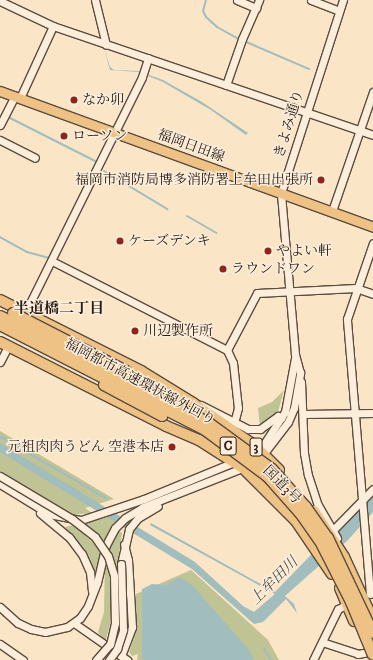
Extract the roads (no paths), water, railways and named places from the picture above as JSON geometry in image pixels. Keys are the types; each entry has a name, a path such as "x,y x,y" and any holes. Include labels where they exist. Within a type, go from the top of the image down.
{"highway":[{"name":"国道3号","path":"0,300 141,371 159,384 193,403 261,452 284,476 332,532 369,595 373,620"},
{"path":"0,308 126,371 148,381 159,384"},
{"name":"C","path":"0,316 132,387"},
{"name":"福岡都市高速環状線外回り","path":"0,325 132,387 177,410 242,456 271,480 300,512 329,557 370,656"},
{"path":"0,333 194,433 199,440"},
{"name":"国道3号","path":"4,344 166,426 199,440 244,468 287,509 316,548 325,563 370,656"},
{"name":"C","path":"177,410 246,448 272,469 294,492 336,551 373,634"}],"main road":[{"name":"福岡日田線","path":"0,91 114,134 332,211 373,227"}],"street":[{"path":"95,0 106,45"},
{"path":"237,0 256,8"},
{"path":"226,85 242,39 259,0"},
{"path":"311,0 339,11"},
{"name":"きよみ通り","path":"261,452 288,422 294,408 300,373 295,354 281,194 306,111 343,0"},
{"path":"0,2 12,3 53,26 106,45 306,111 373,135"},
{"path":"0,125 18,97 53,26"},
{"path":"25,313 142,77 148,58"},
{"path":"332,211 373,92"},
{"path":"0,140 35,158"},
{"path":"369,595 370,538 364,502 347,319 356,288 373,243"},
{"path":"52,261 227,350 233,364 238,408 234,423"},
{"path":"227,350 257,294 356,288 373,294"},
{"path":"0,362 4,344"},
{"name":"きよみ通り","path":"261,452 282,418 291,385 295,354"},
{"path":"300,373 304,453 308,475 318,505 332,532 364,502 373,489"},
{"path":"193,403 207,407 234,423 248,429 260,429 278,416 282,418"},
{"path":"303,414 373,413"},
{"path":"28,503 49,514 66,519 91,518 261,452"},
{"path":"0,607 18,623 38,631 53,631 74,623 84,613 91,600 106,545 115,528 130,515 244,468 261,452"},
{"path":"0,476 72,519 95,537 108,556 114,576 115,623 110,644 96,660"},
{"path":"0,484 28,503 59,528 82,554 92,581 91,600"},
{"path":"109,660 117,649 123,630 121,564 124,544 129,529 138,518 163,502"},
{"path":"74,623 124,658 132,627 128,560 124,544"},
{"path":"313,660 338,608 346,605"},
{"path":"322,642 358,654 370,656"},
{"path":"0,644 23,660"}],"water":[{"path":"104,48 110,67 114,70 138,71 163,80 202,102 248,133 246,135 211,110 163,82 138,72 110,70"},
{"path":"0,435 108,498 107,500 0,438"},
{"path":"0,443 195,562 243,606 254,612 275,594 150,525 151,523 275,592 373,491 373,512 348,540 285,596 294,604 297,613 286,599 263,622 254,624 192,569 0,452"},
{"path":"180,577 192,585 249,650 254,660 145,660 142,658 142,589 152,584 165,585"}],"waterway":[{"path":"206,0 203,11 206,17 217,27 239,39"},
{"path":"244,41 309,69"},
{"path":"10,118 97,162"},
{"path":"104,171 167,209"},
{"path":"187,216 217,233"},
{"path":"0,237 27,252 49,258"},
{"path":"264,649 271,660"}],"place":[{"name":"なか卯","path":"74,100"},
{"name":"ローソン","path":"64,136"},
{"name":"福岡市消防局博多消防署上牟田出張所","path":"321,180"},
{"name":"ケーズデンキ","path":"120,241"},
{"name":"やよい軒","path":"268,251"},
{"name":"ラウンドワン","path":"223,269"},
{"name":"川辺製作所","path":"135,331"},
{"name":"元祖肉肉うどん 空港本店","path":"172,447"}],"district":[{"name":"半道橋二丁目","path":"59,309"}],"water label":[{"name":"上牟田川","path":"274,581"}]}
